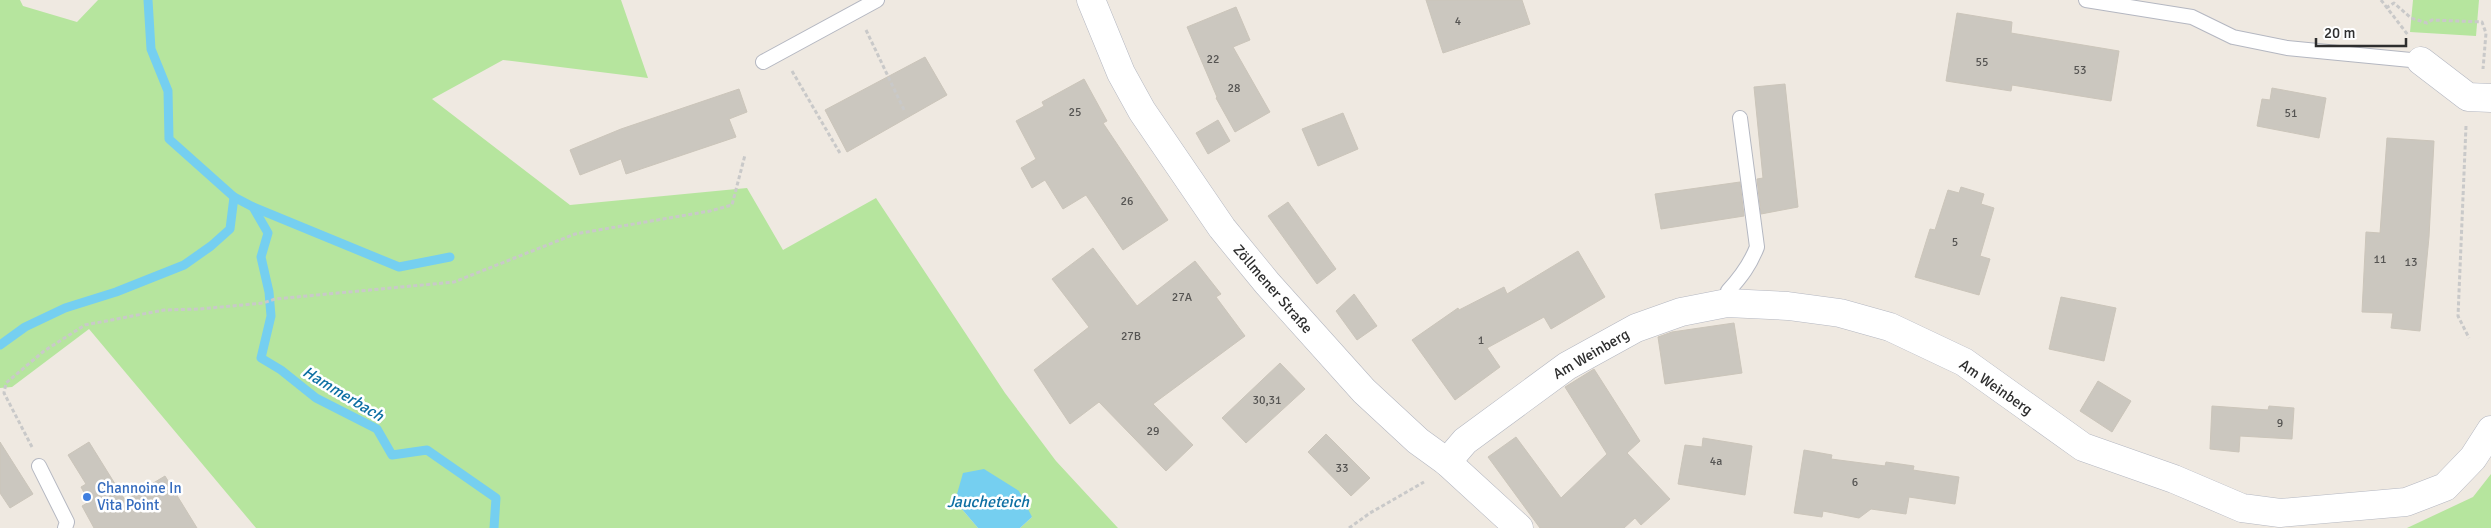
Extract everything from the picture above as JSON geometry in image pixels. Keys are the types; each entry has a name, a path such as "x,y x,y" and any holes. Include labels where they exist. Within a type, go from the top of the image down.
{"street":[{"name":"Zöllmener Straße","path":"1091,0 1121,73 1138,104 1222,228 1267,283 1364,390 1418,441 1439,470 1519,528"},
{"path":"2421,61 2468,98 2480,104"},
{"name":"Am Weinberg","path":"1439,470 1464,441 1567,366 1636,328 1680,312 1727,304 1788,306 1840,313 1890,327 1964,362 2028,410 2083,447 2174,479 2242,508 2280,520 2406,502 2445,487 2473,458 2491,430"}],"lane":[{"path":"762,62 877,0"},
{"path":"2086,0 2192,17 2234,37 2287,48 2421,61"},
{"path":"1727,304 1728,291 1743,275 1757,247 1740,118"},
{"path":"39,466 67,522 65,528"}],"path":[{"path":"2381,0 2406,33"},
{"path":"2386,8 2394,3 2411,18 2427,23 2432,20 2482,22 2486,33 2458,316 2470,338"},
{"path":"863,24 905,112"},
{"path":"788,64 841,155"},
{"path":"39,466 36,454 4,393 6,383 44,351 85,325 164,310 263,303 276,299 454,282 575,234 710,211 732,204 745,155"},
{"path":"1349,528 1439,470"}],"green space":[{"path":"0,0 20,0 23,6 77,22 98,0 621,0 648,78 503,60 432,99 570,205 747,188 783,250 876,198 1005,393 1056,461 1118,528 1020,528 1032,517 955,501 978,528 256,528 89,329 12,387 0,388"},
{"path":"2413,0 2479,0 2476,36 2410,32"},
{"path":"2491,474 2491,528 2407,528 2473,497"}],"water":[{"name":"Jaucheteich","path":"984,469 1019,491 1032,517 1020,528 978,528 955,501 963,473"}],"building":[{"path":"1426,0 1522,0 1530,24 1443,53"},
{"path":"1236,7 1250,40 1233,47 1270,112 1235,132 1216,98 1187,27"},
{"path":"1957,13 2012,22 2011,33 2119,51 2111,101 2012,85 2011,91 1946,81"},
{"path":"925,57 947,95 847,152 825,110"},
{"path":"1084,79 1107,121 1103,123 1168,220 1123,250 1086,195 1063,209 1045,180 1032,188 1021,168 1036,159 1016,121 1044,106 1042,102"},
{"path":"1785,84 1798,207 1761,214 1757,179 1763,178 1754,87"},
{"path":"2272,88 2326,98 2319,138 2257,126 2262,99 2270,100"},
{"path":"739,89 747,112 729,119 736,137 626,174 621,159 580,175 570,150 621,129"},
{"path":"1343,113 1358,149 1318,166 1302,129"},
{"path":"1218,120 1230,141 1208,154 1196,133"},
{"path":"2387,138 2434,141 2429,237 2420,331 2391,328 2393,313 2362,312 2366,232 2380,233"},
{"path":"1740,182 1744,216 1661,229 1655,194"},
{"path":"1961,187 1984,194 1981,204 1994,208 1980,256 1990,259 1979,295 1915,277 1930,229 1935,230 1948,190 1959,193"},
{"path":"1288,202 1336,269 1317,284 1268,216"},
{"path":"1093,248 1137,306 1195,261 1221,294 1216,297 1245,336 1153,404 1193,445 1166,471 1099,402 1070,424 1034,370 1089,327 1052,279"},
{"path":"1578,251 1605,297 1551,329 1544,317 1487,348 1500,367 1455,400 1412,340 1458,308 1459,310 1504,287 1507,294"},
{"path":"1354,294 1377,326 1357,340 1336,311"},
{"path":"2061,297 2116,308 2104,361 2049,349"},
{"path":"1734,323 1742,373 1665,384 1658,337 1672,332"},
{"path":"1280,363 1305,389 1246,443 1222,418"},
{"path":"1594,369 1640,441 1627,453 1670,499 1641,525 1635,518 1624,528 1540,528 1488,457 1516,437 1561,498 1607,454 1565,387"},
{"path":"2098,381 2131,401 2112,432 2080,411"},
{"path":"2212,406 2268,410 2269,406 2294,408 2292,439 2240,436 2239,452 2210,449"},
{"path":"1326,434 1370,478 1351,496 1308,452"},
{"path":"1703,438 1752,446 1745,495 1678,484 1685,445 1702,447"},
{"path":"0,442 33,494 10,508 0,493"},
{"path":"89,442 125,500 165,476 197,528 94,528 82,506 89,502 81,487 86,484 68,455"},
{"path":"1804,450 1832,455 1831,459 1885,466 1886,462 1914,466 1913,470 1959,477 1955,504 1909,497 1906,514 1871,509 1859,518 1823,511 1822,517 1794,513"}],"waterway":[{"name":"Hammerbach","path":"148,0 151,49 168,91 169,139 234,197 253,207 268,233 261,257 269,292 271,316 261,358 281,370 316,398 377,429 392,455 427,450 496,498 494,528"},
{"path":"0,345 25,327 65,308 116,292 184,265 211,246 230,229 234,197"},
{"path":"253,207 399,267 450,257"}],"place":[{"name":"Channoine In Vita Point","path":"87,497"}]}
